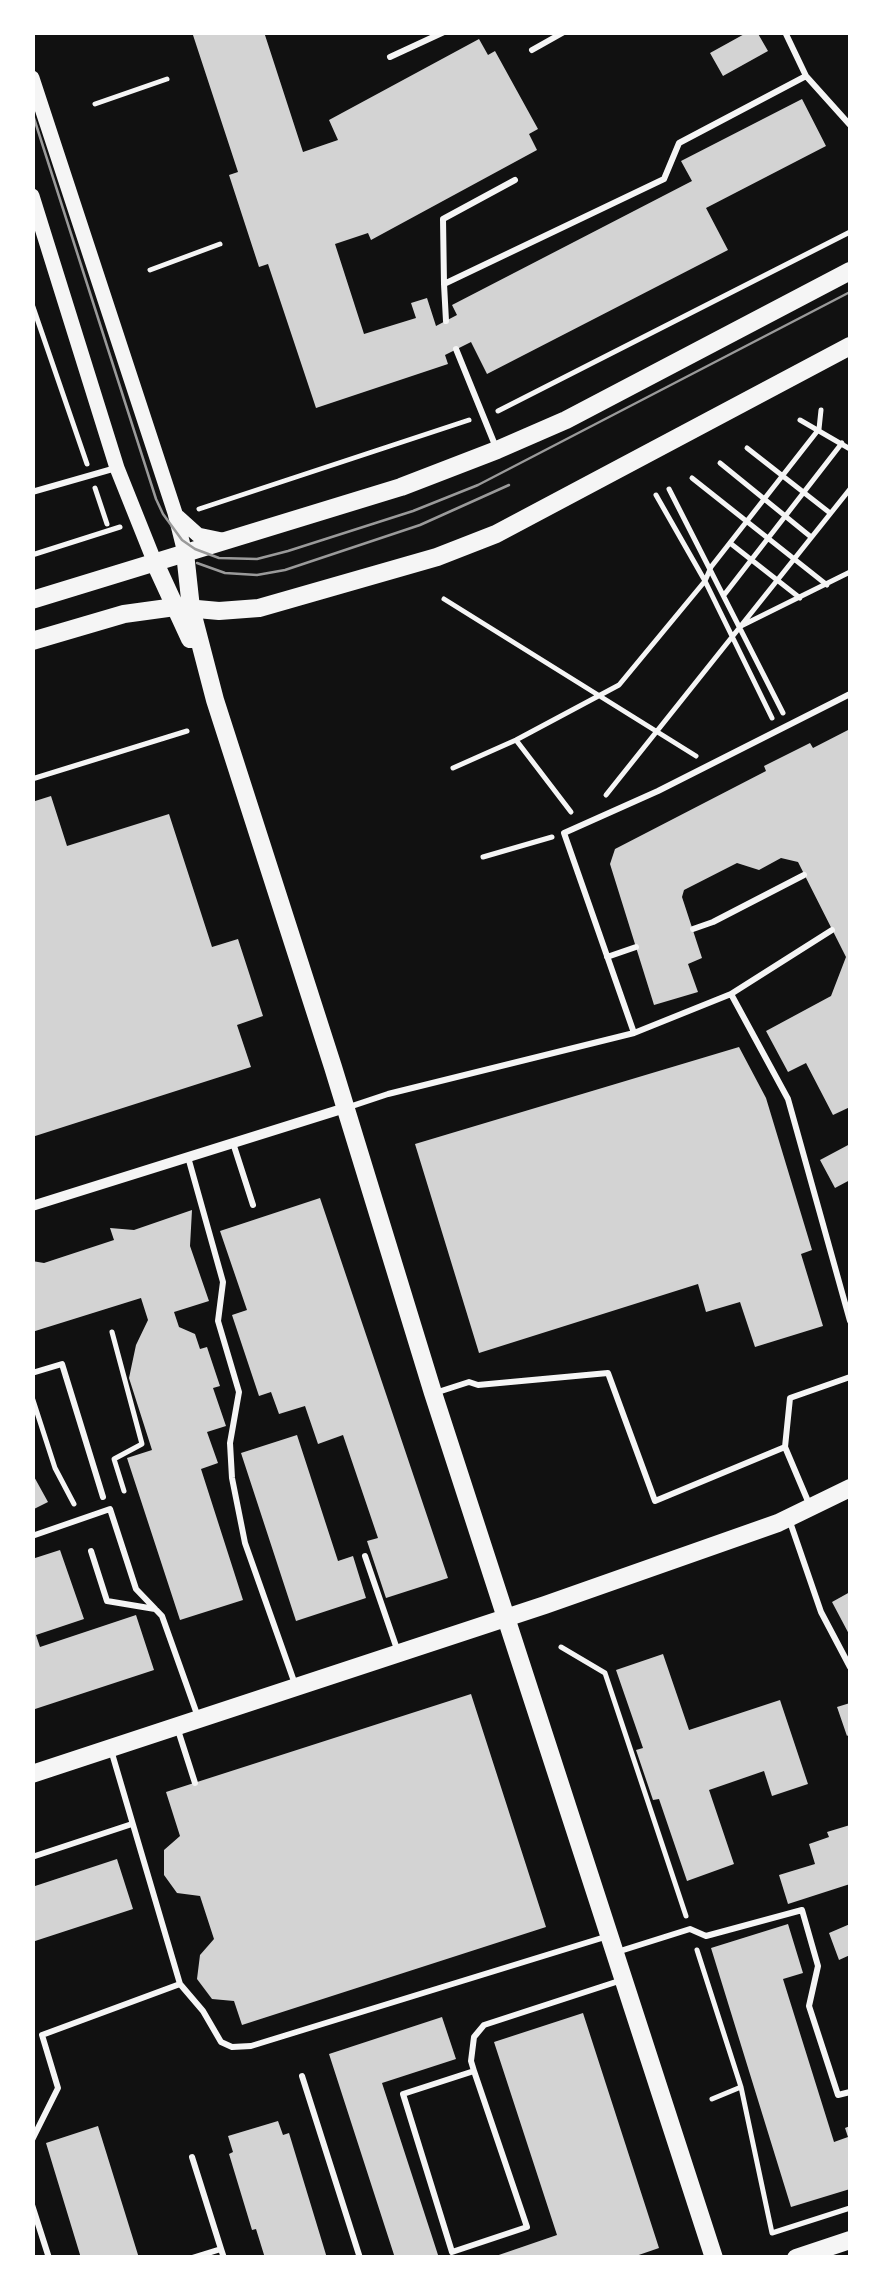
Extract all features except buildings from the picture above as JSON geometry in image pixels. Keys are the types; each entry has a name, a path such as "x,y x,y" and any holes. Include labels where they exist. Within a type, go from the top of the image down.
{"main road":[{"path":"32,600 400,486 498,450 566,420 850,271"},
{"path":"32,641 124,614 273,605 436,557 496,534 850,346"},
{"path":"183,608 185,553"},
{"path":"155,563 183,608 207,675 433,1393 714,2258"},
{"path":"32,1774 506,1618 789,1518 850,1488"},
{"path":"796,2258 850,2240"}],"street":[{"path":"32,78 185,553"},
{"path":"32,196 117,468 155,563"},
{"path":"175,513 198,535 230,539"},
{"path":"32,1206 345,1108"}],"lane":[{"path":"390,57 444,32"},
{"path":"532,50 564,32"},
{"path":"785,32 806,76 850,125"},
{"path":"444,284 664,179 679,144 806,76"},
{"path":"446,321 443,219 515,180"},
{"path":"456,349 498,450"},
{"path":"32,492 117,468"},
{"path":"634,1034 564,833 850,694"},
{"path":"693,929 804,875"},
{"path":"345,1108 634,1034 731,994 832,930"},
{"path":"608,957 636,948"},
{"path":"731,994 788,1099 850,1321"},
{"path":"233,1143 253,1206"},
{"path":"188,1158 223,1282 218,1320 240,1392 230,1443 232,1478 245,1543 296,1687"},
{"path":"32,1373 62,1364 103,1497"},
{"path":"433,1393 469,1382 608,1372 656,1501 785,1447"},
{"path":"811,1508 785,1447 790,1398 850,1377"},
{"path":"32,1536 110,1509 136,1589 162,1616 199,1718"},
{"path":"789,1518 821,1612 850,1667"},
{"path":"91,1551 107,1602 156,1610"},
{"path":"366,1556 398,1654"},
{"path":"176,1726 195,1783"},
{"path":"111,1748 180,1984 203,2011 221,2042 232,2047 251,2046 614,1944 690,1929 706,1936 802,1910 818,1966 809,2006 838,2096 850,2092"},
{"path":"32,1857 132,1824"},
{"path":"474,2071 403,2094 452,2252 527,2227 471,2062 474,2037 484,2025 625,1980"},
{"path":"32,2140 58,2088 42,2036 180,1984"},
{"path":"302,2076 360,2258"},
{"path":"192,2157 223,2253 192,2258"},
{"path":"32,2205 48,2258"}],"path":[{"path":"95,104 167,79"},
{"path":"495,413 850,232"},
{"path":"150,270 220,244"},
{"path":"32,304 106,528 32,555"},
{"path":"453,768 516,740 619,684 819,429 821,410"},
{"path":"194,510 472,419"},
{"path":"800,420 850,449"},
{"path":"724,596 842,444"},
{"path":"747,448 830,512"},
{"path":"720,463 811,537"},
{"path":"692,478 826,586"},
{"path":"668,489 789,724"},
{"path":"516,740 582,825 850,489"},
{"path":"656,495 704,580 778,730"},
{"path":"730,544 800,598"},
{"path":"739,627 850,572"},
{"path":"444,600 710,765"},
{"path":"32,779 187,731"},
{"path":"483,857 564,833"},
{"path":"112,1332 142,1444 114,1459 124,1491"},
{"path":"561,1647 605,1673 690,1929"},
{"path":"701,1964 741,2088 772,2234 850,2208"},
{"path":"712,2098 741,2088"}],"tram line":[{"path":"32,112 156,499 182,540 219,558 257,559 288,551 413,511 478,485 850,292"},
{"path":"197,563 225,573 257,575 285,570 420,525 509,485"}]}
